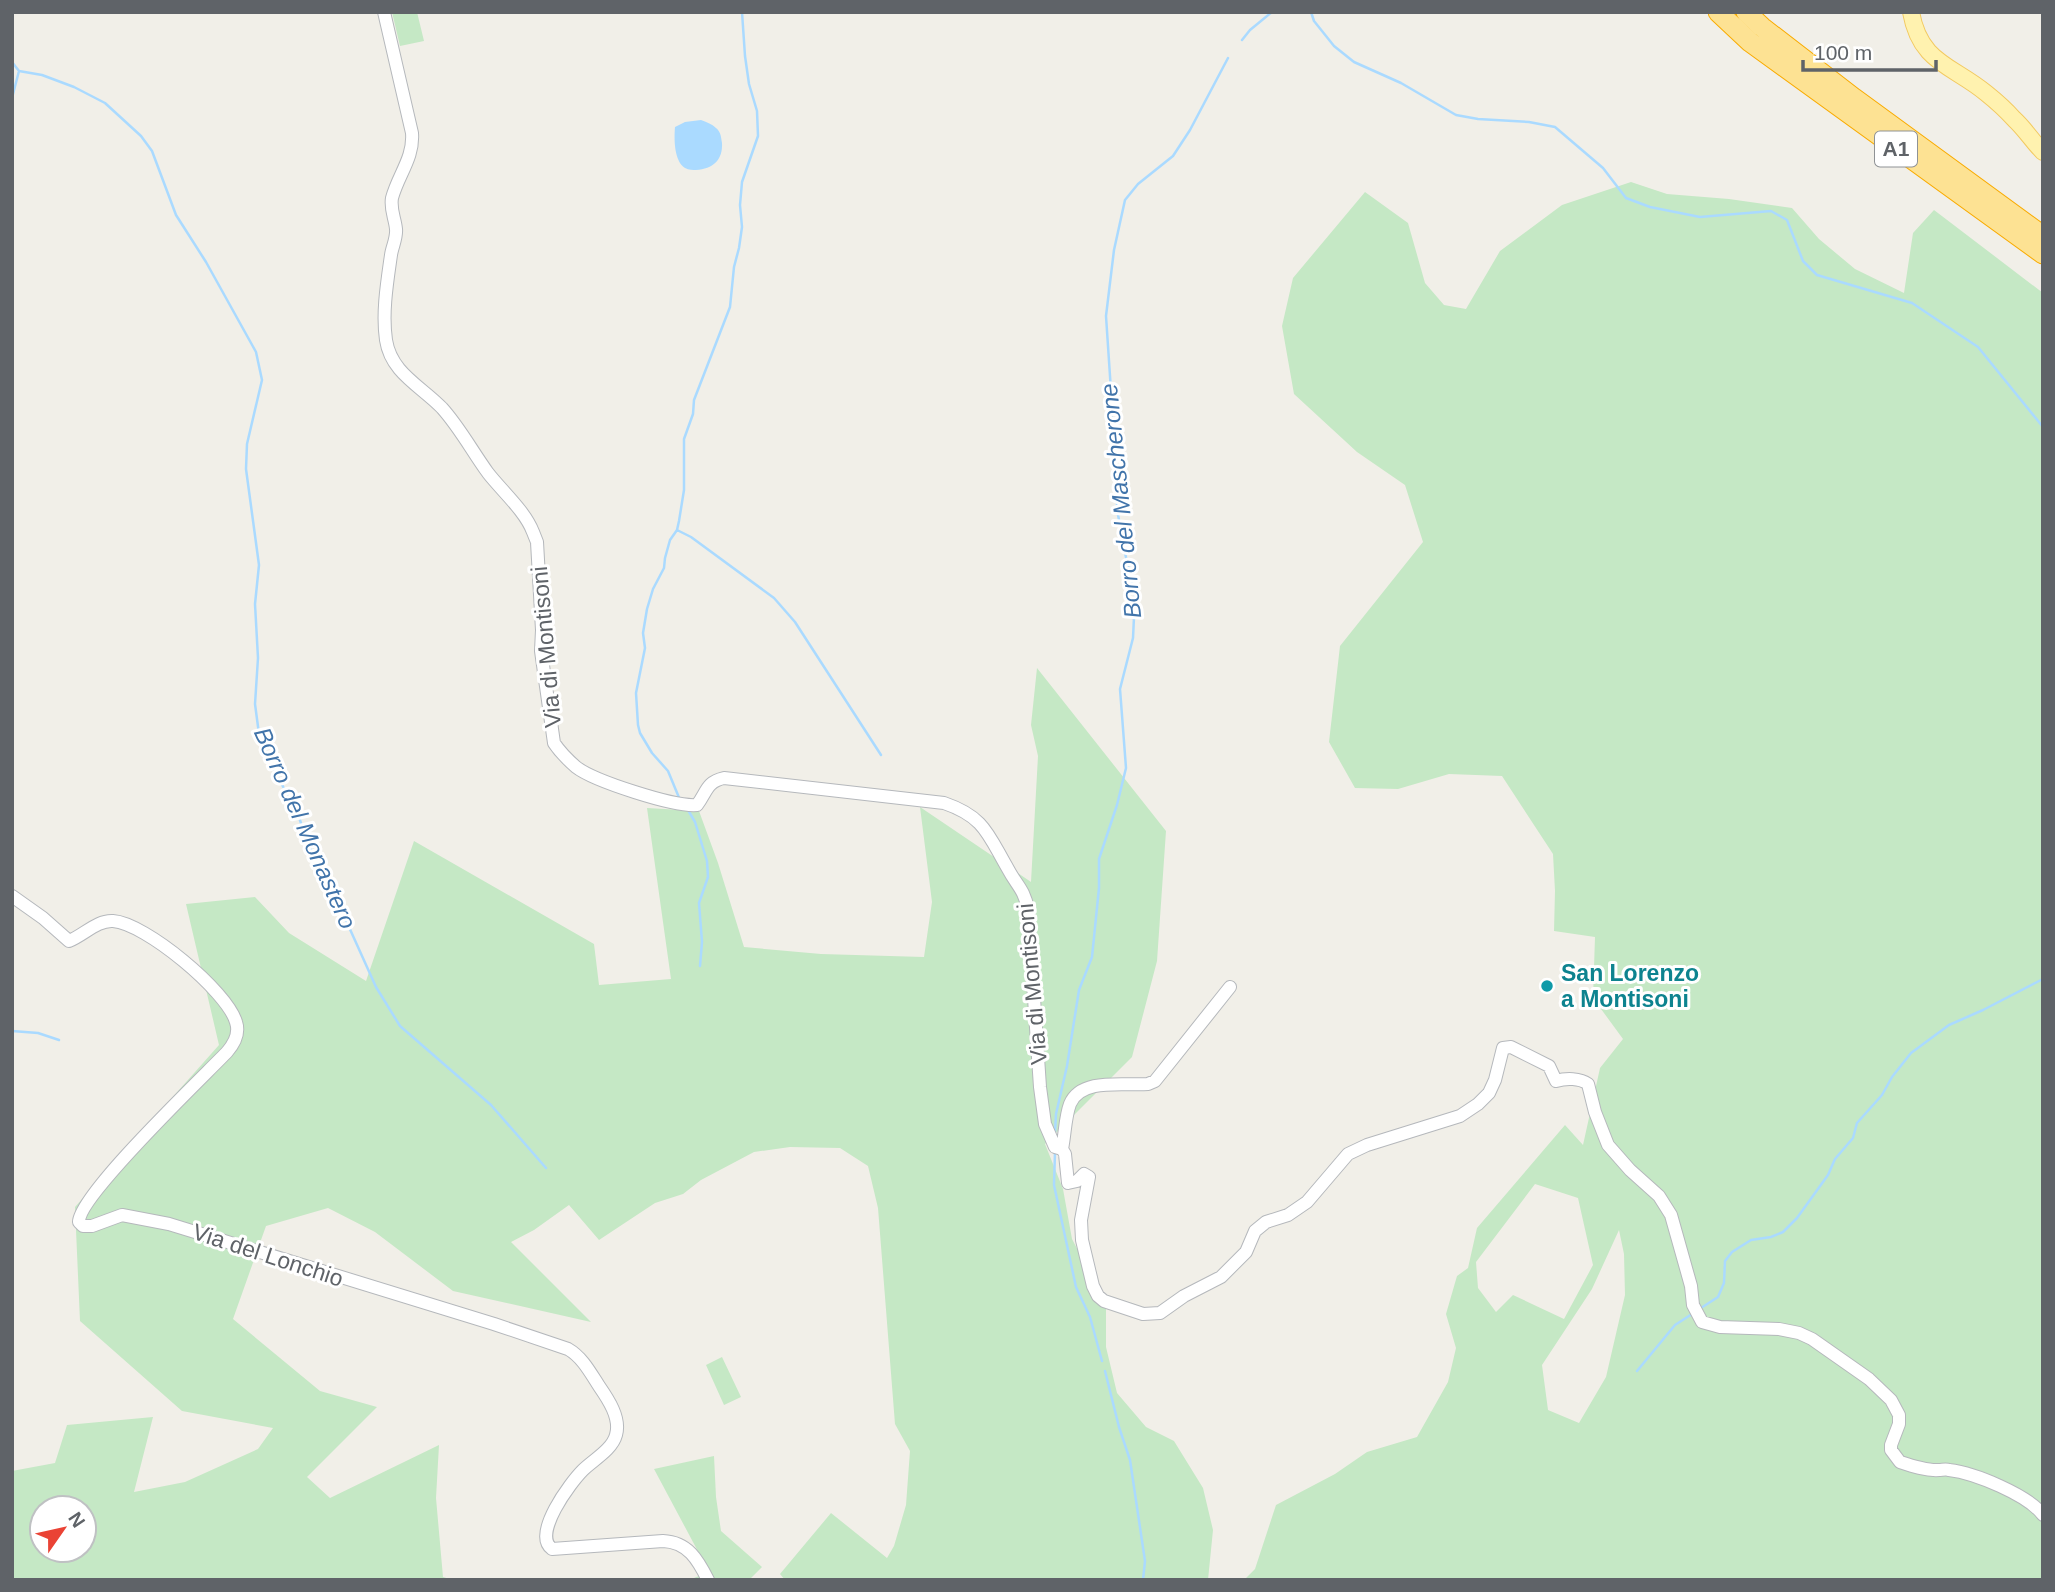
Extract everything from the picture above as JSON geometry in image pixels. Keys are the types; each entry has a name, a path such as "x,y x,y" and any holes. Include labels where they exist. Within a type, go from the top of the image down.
{"highway":[{"name":"A1","path":"1717,12 1750,42 2043,254"},
{"name":"A1","path":"1746,12 1854,98 2043,236"}],"main road":[{"path":"1911,12 1920,39 1935,59 1984,91 2015,119 2043,152"}],"street":[{"name":"Via di Montisoni","path":"384,12 413,143 391,203 396,229 387,283 386,341 391,360 396,367 430,396 460,429 487,471 531,527 537,542 541,652 554,743 577,768 587,774 676,803 696,805 709,784 724,778 944,803 971,815 988,832 1008,870 1025,894 1045,1124 1055,1147 1062,1149"},
{"name":"Via del Lonchio","path":"17,900 69,941 104,922 115,921 131,926 197,971 236,1022 237,1034 227,1052 132,1147 79,1216 79,1222 83,1226 92,1226 122,1215 169,1224 494,1324 573,1352 611,1405 617,1431 610,1446 580,1472 557,1506 547,1524 548,1546 552,1549 674,1542 693,1554 708,1580"},
{"name":"Via di Montisoni","path":"1230,987 1155,1081 1148,1084 1094,1087 1079,1092 1070,1105 1062,1149 1069,1183 1077,1181 1084,1174 1089,1177 1081,1220 1082,1240 1093,1286 1104,1301 1137,1312 1160,1313 1184,1296 1222,1277 1246,1252 1255,1231 1307,1202 1348,1154 1367,1145 1460,1116 1478,1104 1489,1093 1495,1080 1503,1048 1511,1047 1549,1066 1556,1081 1569,1080 1588,1084 1608,1145 1658,1196 1671,1215 1691,1286 1693,1305 1702,1322 1720,1327 1779,1329 1812,1339 1869,1379 1891,1399 1899,1415 1891,1450 1900,1462 1939,1470 1954,1470 1987,1482 2030,1502 2043,1516"}],"green space":[{"path":"392,12 417,12 424,41 400,46"},
{"path":"1631,182 1667,194 1792,208 1819,239 1855,269 1904,293 1913,233 1934,210 2043,293 2043,1580 1244,1580 1255,1569 1276,1505 1335,1474 1367,1452 1417,1437 1448,1382 1456,1348 1446,1314 1457,1276 1468,1268 1477,1228 1565,1125 1583,1145 1600,1068 1623,1039 1593,998 1595,937 1554,931 1553,854 1502,776 1449,774 1398,789 1355,788 1329,742 1340,646 1423,542 1405,485 1357,452 1294,394 1282,326 1293,278 1365,192 1408,223 1425,283 1444,305 1466,309 1500,251 1562,205","holes":["1535,1184 1578,1198 1593,1265 1564,1319 1513,1295 1496,1312 1478,1288 1476,1262","1619,1230 1624,1254 1625,1295 1606,1377 1579,1423 1548,1410 1542,1365 1592,1289"]},
{"path":"1037,668 1166,831 1157,961 1132,1057 1045,1144 1063,1189 1072,1239 1106,1304 1106,1347 1117,1393 1146,1427 1174,1441 1203,1488 1213,1530 1208,1580 785,1580 780,1574 831,1513 887,1558 894,1546 906,1505 910,1451 895,1424 878,1208 868,1166 840,1148 790,1147 754,1152 701,1180 683,1194 655,1203 599,1240 569,1205 534,1230 511,1242 591,1322 453,1291 375,1232 328,1208 266,1226 233,1319 320,1391 377,1407 307,1477 330,1498 439,1445 436,1498 443,1577 453,1580 12,1580 12,1471 55,1463 67,1425 153,1417 134,1492 185,1482 258,1449 273,1428 182,1411 80,1321 75,1207 219,1045 186,904 255,897 289,933 366,981 414,841 594,944 599,985 671,979 647,808 699,811 744,947 821,954 924,957 932,902 920,807 1031,882 1038,756 1031,725"},
{"path":"722,1357 741,1397 724,1405 706,1365"},
{"path":"714,1456 721,1531 762,1567 749,1580 689,1580 709,1572 654,1469"}],"water":[{"path":"701,120 719,131 721,154 712,166 688,169 681,165 677,155 675,127 685,122"}],"waterway":[{"path":"680,800 668,771 652,753 640,733 636,693 645,648 643,633 647,609 679,521 684,490 684,439 693,414 694,400 730,307 742,227 742,182 758,136 757,111 745,56 742,12"},
{"name":"Borro del Mascherone","path":"1242,40 1272,12"},
{"path":"1311,12 1314,21 1334,46 1354,62 1401,83 1456,115 1555,127 1603,168 1626,198 1650,207 1700,217 1771,211 1787,220 1803,261 1817,275 1912,303 1978,347 2043,427"},
{"name":"Borro del Mascherone","path":"1055,1132 1079,990 1092,957 1099,859 1126,768 1120,689 1133,638 1135,596 1117,509 1117,474 1112,446 1106,316 1114,250 1125,200 1138,184 1173,156 1190,130 1228,58"},
{"name":"Borro del Monastero","path":"12,62 19,71 42,75 105,103 141,136 152,151 176,215 206,262 256,352 262,380 247,444 246,469 259,565 255,604 258,658 255,704 259,734 376,987 400,1026 491,1105 546,1168"},
{"path":"12,98 19,71"},
{"path":"677,530 691,537 774,598 795,622 881,755"},
{"path":"688,810 695,822 707,861 708,877 699,903 702,942 700,966"},
{"path":"1701,1308 1718,1297 1724,1283 1725,1261 1732,1252 1751,1240 1783,1232 1797,1218 1828,1175 1835,1159 1853,1138 1857,1123 1882,1095 1911,1053 1949,1025 2043,979"},
{"path":"12,1031 38,1033 59,1040"},
{"name":"Borro del Mascherone","path":"1055,1152 1054,1185 1076,1287 1090,1317 1102,1361"},
{"path":"1637,1371 1675,1325 1692,1314"},
{"name":"Borro del Mascherone","path":"1105,1371 1130,1460 1145,1561 1143,1580"}],"place":[{"name":"San Lorenzo a Montisoni","path":"1547,986"}]}
